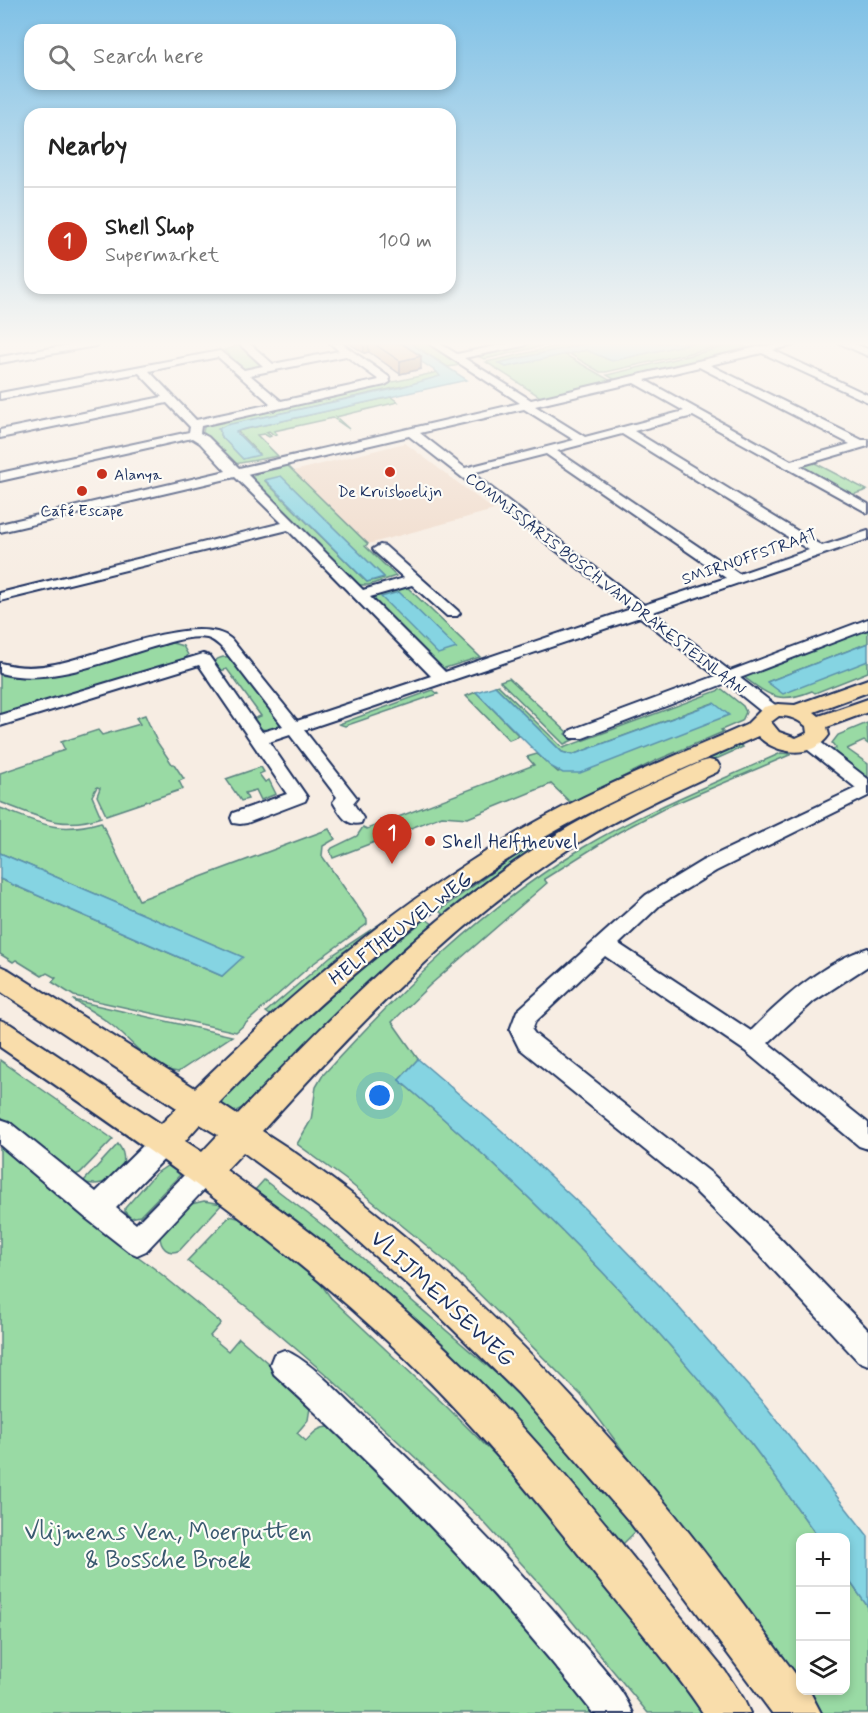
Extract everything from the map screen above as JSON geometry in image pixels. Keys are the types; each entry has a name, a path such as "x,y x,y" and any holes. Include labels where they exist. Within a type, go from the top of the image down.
{"main road":[{"path":"868,685 796,712 769,725 791,744 868,705"},
{"path":"796,712 808,717 812,733"},
{"name":"HELFTHEUVELWEG","path":"164,1142 197,1105 265,1037 388,932 441,894 536,832 618,789 769,725"},
{"name":"HELFTHEUVELWEG","path":"205,1171 385,983 450,925 505,881 558,844 769,725"},
{"name":"VLIJMENSEWEG","path":"0,977 240,1133 336,1202 387,1244 480,1329 531,1380 643,1507 799,1713"},
{"path":"0,1032 164,1142 308,1248 422,1351 530,1463 710,1686 728,1713"}],"street":[{"path":"0,434 54,423"},
{"path":"189,423 228,467 291,525 442,678"},
{"path":"0,477 217,423"},
{"path":"0,528 449,423"},
{"path":"557,423 584,441"},
{"path":"462,472 651,423"},
{"path":"714,423 865,505"},
{"path":"822,423 864,443"},
{"path":"624,430 820,551"},
{"name":"COMMISSARIS BOSCH VAN DRAKESTEINLAAN","path":"411,432 728,677 769,725"},
{"path":"790,465 864,443"},
{"path":"548,450 736,578"},
{"path":"0,597 291,525"},
{"name":"SMIRNOFFSTRAAT","path":"260,739 868,535"},
{"path":"380,549 452,614"},
{"path":"361,595 414,580"},
{"path":"577,734 868,624"},
{"path":"203,634 203,659 298,797 240,818"},
{"path":"0,668 17,673 42,672 175,637 203,634 221,638 348,798 342,802 354,818"},
{"path":"0,721 203,659 231,648"},
{"path":"812,733 868,788 709,866 653,900 525,1017 522,1030 527,1041 609,1104 702,1181 798,1275 868,1351"},
{"path":"603,944 753,1044 868,1138"},
{"path":"753,1044 783,1012 833,974 868,956"},
{"path":"0,1130 96,1210"},
{"name":"HELFTHEUVELWEG","path":"164,1142 96,1210 137,1242 205,1171"},
{"path":"284,1364 406,1475 515,1591 615,1713"}],"shaded area":[{"path":"405,443 494,510 368,544 290,472"}],"green space":[{"path":"210,423 237,423 220,430 220,435 243,459 259,454 237,431 274,423 311,423 274,431 277,434 274,435 269,431 266,432 271,436 269,437 264,434 257,435 278,456 235,464 203,432 204,427"},
{"path":"813,462 867,490 852,495 798,467"},
{"path":"288,466 368,544 365,546 396,576 369,585 357,585 251,477 258,473","holes":["281,477 384,577 367,582 265,481"]},
{"path":"406,586 480,657 442,669 372,601 375,595"},
{"path":"868,629 868,643 767,682 868,661 868,672 815,693 812,691 784,698 769,694 745,678 748,674"},
{"path":"172,643 183,646 188,655 184,660 0,716 0,675 20,677 63,673"},
{"path":"231,657 281,722 277,727 268,730 258,728 250,720 261,716 227,669 216,672 212,664 216,660"},
{"path":"509,678 573,740 564,744 500,681"},
{"path":"498,685 563,748 722,689 743,706 746,712 742,721 721,730 723,732 655,761 571,803 551,784 468,818 442,816 333,858 330,851 332,848 357,836 363,827 367,829 534,765 527,757 537,754 558,772 713,703 572,755 562,752 495,686"},
{"path":"433,690 438,694 345,726 339,724"},
{"path":"476,692 519,736 509,740 466,696"},
{"path":"145,715 157,742 184,779 179,781 183,789 106,815 97,796 100,788 97,787 92,796 101,817 74,823 38,817 0,802 0,773 65,750 61,742 98,730 102,735 140,724 136,718"},
{"path":"867,723 868,744 864,741 847,749 868,764 868,781 835,756 833,750 836,748 832,743 838,735"},
{"path":"737,742 743,747 696,768 448,915 439,911 558,824"},
{"path":"781,753 792,754 667,807 619,832 544,879 547,883 430,985 392,1022 418,1059 399,1080 540,1208 629,1300 712,1395 752,1445 815,1533 796,1533 796,1681 581,1395 448,1263 345,1179 297,1144 311,1120 316,1087 323,1075 382,1012 446,951 513,895 548,870 584,847 681,797"},
{"path":"261,767 264,772 259,774 265,782 269,780 276,794 261,800 256,790 245,793 248,799 241,801 226,779"},
{"path":"0,808 38,822 61,827 86,826 101,822 139,900 329,829 335,839 323,846 322,856 367,920 367,924 310,966 236,1032 74,996 52,982 56,978 47,973 42,976 16,960 13,962 0,954 0,879 222,976 242,957 0,853"},
{"path":"401,910 402,913 343,952 270,1015 266,1012 331,956"},
{"path":"426,919 434,925 365,984 242,1108 234,1112 221,1104 235,1085 316,1009"},
{"path":"73,1000 232,1036 178,1072 168,1070 150,1060 109,1023"},
{"path":"0,1060 113,1139 80,1173 75,1175 68,1171 0,1116"},
{"path":"118,1144 124,1161 117,1175 102,1183 83,1182"},
{"name":"Vlijmens Ven, Moerputten & Bossche Broek","path":"0,1146 77,1212 155,1269 221,1323 210,1336 228,1351 239,1338 314,1403 310,1408 308,1420 297,1433 306,1441 317,1430 332,1427 422,1509 600,1713 0,1713"},
{"path":"170,1164 181,1173 179,1176 140,1216 131,1218 125,1212 125,1208 155,1174"},
{"path":"264,1180 338,1237 520,1394 637,1530 621,1546 402,1311 331,1248 255,1190"},
{"path":"204,1201 222,1204 180,1250 168,1251 161,1244 160,1236 187,1205"},
{"path":"230,1216 253,1222 318,1280 331,1298 448,1408 545,1505 709,1713 648,1713 551,1596 480,1518 329,1377 247,1307 187,1261"},
{"path":"850,1582 868,1607 868,1713 820,1713 806,1695 850,1695"}],"water":[{"path":"273,423 236,432 259,455 243,459 220,435 218,429 226,425"},
{"path":"281,476 384,577 367,582 265,480"},
{"path":"399,592 457,648 438,654 381,597"},
{"path":"868,643 868,661 783,694 767,682"},
{"path":"495,686 562,752 572,755 714,703 729,715 580,773 563,773 550,766 476,692"},
{"path":"0,853 243,957 222,976 0,879"},
{"path":"418,1059 501,1130 585,1209 659,1285 765,1405 868,1536 868,1607 850,1582 850,1533 815,1533 752,1445 712,1395 629,1300 540,1208 399,1080"}],"place":[{"name":"De Kruisboelijn","path":"390,472"},
{"name":"Alanya","path":"102,474"},
{"name":"Café Escape","path":"82,491"},
{"name":"Shell Helftheuvel","path":"430,841"},
{"name":"Shell Shop","path":"392,864"}]}
